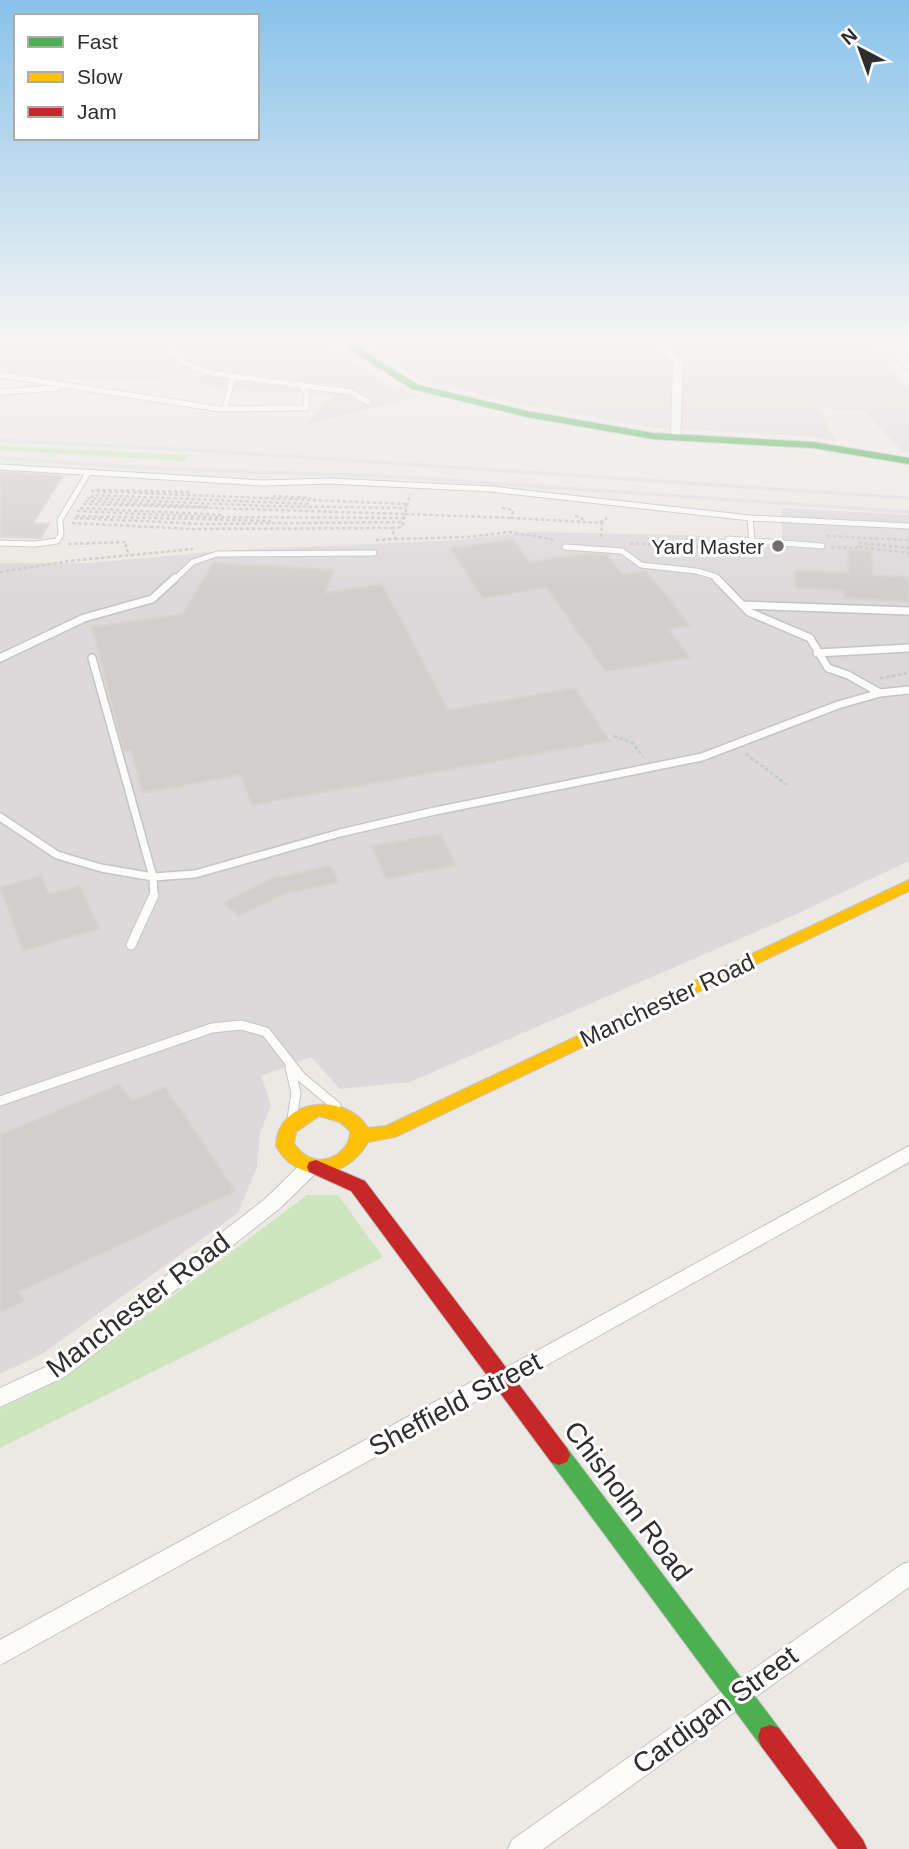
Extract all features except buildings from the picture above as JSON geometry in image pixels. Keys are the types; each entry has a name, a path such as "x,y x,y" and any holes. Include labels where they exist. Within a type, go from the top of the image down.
{"main road":[{"path":"585,423 676,438 813,445 909,461"},
{"name":"Manchester Road","path":"361,1141 389,1132 909,885"},
{"path":"358,1186 361,1141 360,1126 349,1115 318,1109 306,1112 289,1125 285,1143 294,1158 313,1166 342,1162 353,1155 361,1141"},
{"name":"Manchester Road","path":"349,1115 369,1123 386,1123 425,1114"},
{"name":"Chisholm Road","path":"313,1166 358,1186 854,1849"}],"street":[{"path":"676,423 676,438"},
{"name":"Manchester Road","path":"272,1203 286,1183 290,1167 288,1151"},
{"name":"Sheffield Street","path":"0,1653 909,1153"},
{"name":"Manchester Road","path":"0,1398 59,1370 272,1203 313,1166"},
{"name":"Cardigan Street","path":"521,1849 909,1573"}],"lane":[{"path":"0,467 263,483 330,481 491,489 750,519 909,526"},
{"path":"0,542 57,541 67,509 88,473"},
{"path":"750,519 752,541"},
{"path":"728,539 822,546"},
{"path":"565,547 622,551 641,565 696,571 714,576 750,612 810,638 828,668 848,675 880,693"},
{"path":"0,658 83,618 152,599 167,587 180,570 198,557 217,554 374,553"},
{"path":"742,605 909,611"},
{"path":"817,653 909,648"},
{"path":"92,658 153,877 155,894 131,945"},
{"path":"0,817 57,855 101,868 153,877 195,874 340,833 435,811 702,757 880,693 909,690"},
{"path":"0,1101 212,1028 237,1023 255,1026 269,1033 289,1064 312,1089 349,1115"},
{"path":"289,1064 296,1097 289,1125"}],"path":[{"path":"67,509 90,501 263,506 407,506 78,490"},
{"path":"67,509 90,501 110,504 390,513 404,518"},
{"path":"502,508 513,510 512,518 600,523"},
{"path":"67,509 208,517 404,518"},
{"path":"67,509 81,517 204,524 363,523 404,518"},
{"path":"67,509 192,529 392,527"},
{"path":"575,516 582,518 582,522"},
{"path":"601,542 600,523 607,518"},
{"path":"49,542 54,545 126,542 126,550 131,555"},
{"path":"859,547 860,542 909,548"},
{"path":"822,546 909,553"},
{"path":"878,678 909,673"},
{"path":"749,757 789,786"}],"shaded area":[{"path":"629,423 826,423 836,441 806,436 656,428"},
{"path":"876,423 909,423 909,452 902,451"},
{"path":"782,508 909,515 909,861 790,917 410,1082 340,1089 311,1057 261,1076 271,1105 260,1133 257,1167 238,1213 42,1354 0,1374 0,563 89,563 235,550 460,540 531,532 686,535 782,543"}],"green space":[{"path":"0,446 188,455 184,461 0,450"},
{"path":"307,1195 338,1195 383,1257 0,1448 0,1409 62,1379"}],"railway":[{"path":"0,440 194,450 909,498"},
{"path":"0,458 145,468 402,477 909,512"}],"traffic: fast":[{"path":"580,423 653,436 813,445 909,461"},
{"path":"559,1455 770,1737"}],"traffic: slow":[{"path":"362,1136 389,1132 909,885"},
{"path":"318,1109 346,1117 359,1128 359,1142 351,1154 336,1163 319,1167 300,1162 285,1146 290,1127 318,1109"}],"traffic: jam":[{"path":"316,1167 358,1186 559,1455"},
{"path":"770,1737 854,1849"}],"place":[{"name":"Yard Master","path":"778,546"}]}
